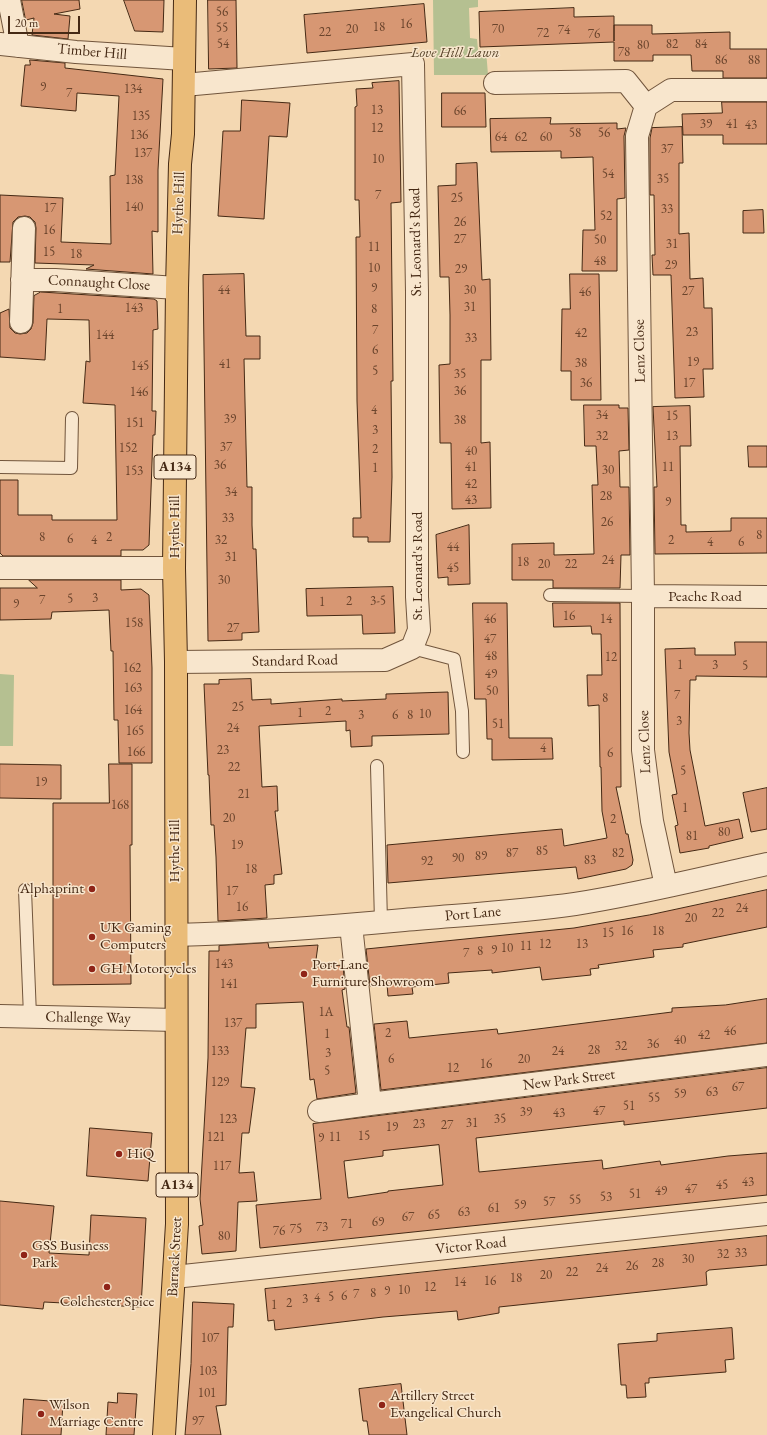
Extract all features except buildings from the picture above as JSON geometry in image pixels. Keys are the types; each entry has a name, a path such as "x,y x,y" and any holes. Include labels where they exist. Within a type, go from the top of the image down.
{"main road":[{"name":"Hythe Hill","path":"175,934 176,662 174,568 177,288 184,85 185,0"},
{"name":"Barrack Street","path":"164,1435 177,1224 175,934"}],"street":[{"path":"9,0 9,45"},
{"name":"Timber Hill","path":"9,45 92,53 184,59"},
{"name":"St. Leonard's Road","path":"184,85 413,64 417,292 417,597 419,630 412,648"},
{"path":"495,83 626,82 646,106 671,90 767,90"},
{"name":"Lenz Close","path":"646,106 637,136 643,596 643,750 652,820 666,886"},
{"path":"21,322 24,228"},
{"name":"Connaught Close","path":"22,280 55,280 177,288"},
{"path":"0,568 174,568"},
{"name":"Peache Road","path":"643,596 767,597"},
{"name":"Standard Road","path":"176,662 385,660 412,648"},
{"name":"Port Lane","path":"175,934 212,934 351,925 575,904 767,864"},
{"path":"351,925 370,1104"},
{"name":"Challenge Way","path":"0,1016 176,1020"},
{"name":"New Park Street","path":"319,1111 767,1055"},
{"name":"Victor Road","path":"174,1277 767,1214"}],"lane":[{"path":"0,467 71,468 72,418"},
{"path":"550,595 643,596"},
{"path":"412,648 454,659 462,711 463,752"},
{"path":"377,766 381,922"},
{"path":"25,890 30,1016"}],"green space":[{"name":"Love Hill Lawn","path":"433,0 478,0 478,7 469,8 470,38 477,39 478,50 486,50 488,75 434,75"},
{"path":"0,674 14,675 13,746 0,746"}],"place":[{"name":"Alphaprint","path":"92,889"},
{"name":"UK Gaming Computers","path":"92,937"},
{"name":"GH Motorcycles","path":"92,969"},
{"name":"Port Lane Furniture Showroom","path":"304,974"},
{"name":"HiQ","path":"119,1154"},
{"name":"GSS Business Park","path":"24,1255"},
{"name":"Colchester Spice","path":"107,1287"},
{"name":"Artillery Street Evangelical Church","path":"382,1405"},
{"name":"Wilson Marriage Centre","path":"41,1414"}]}
